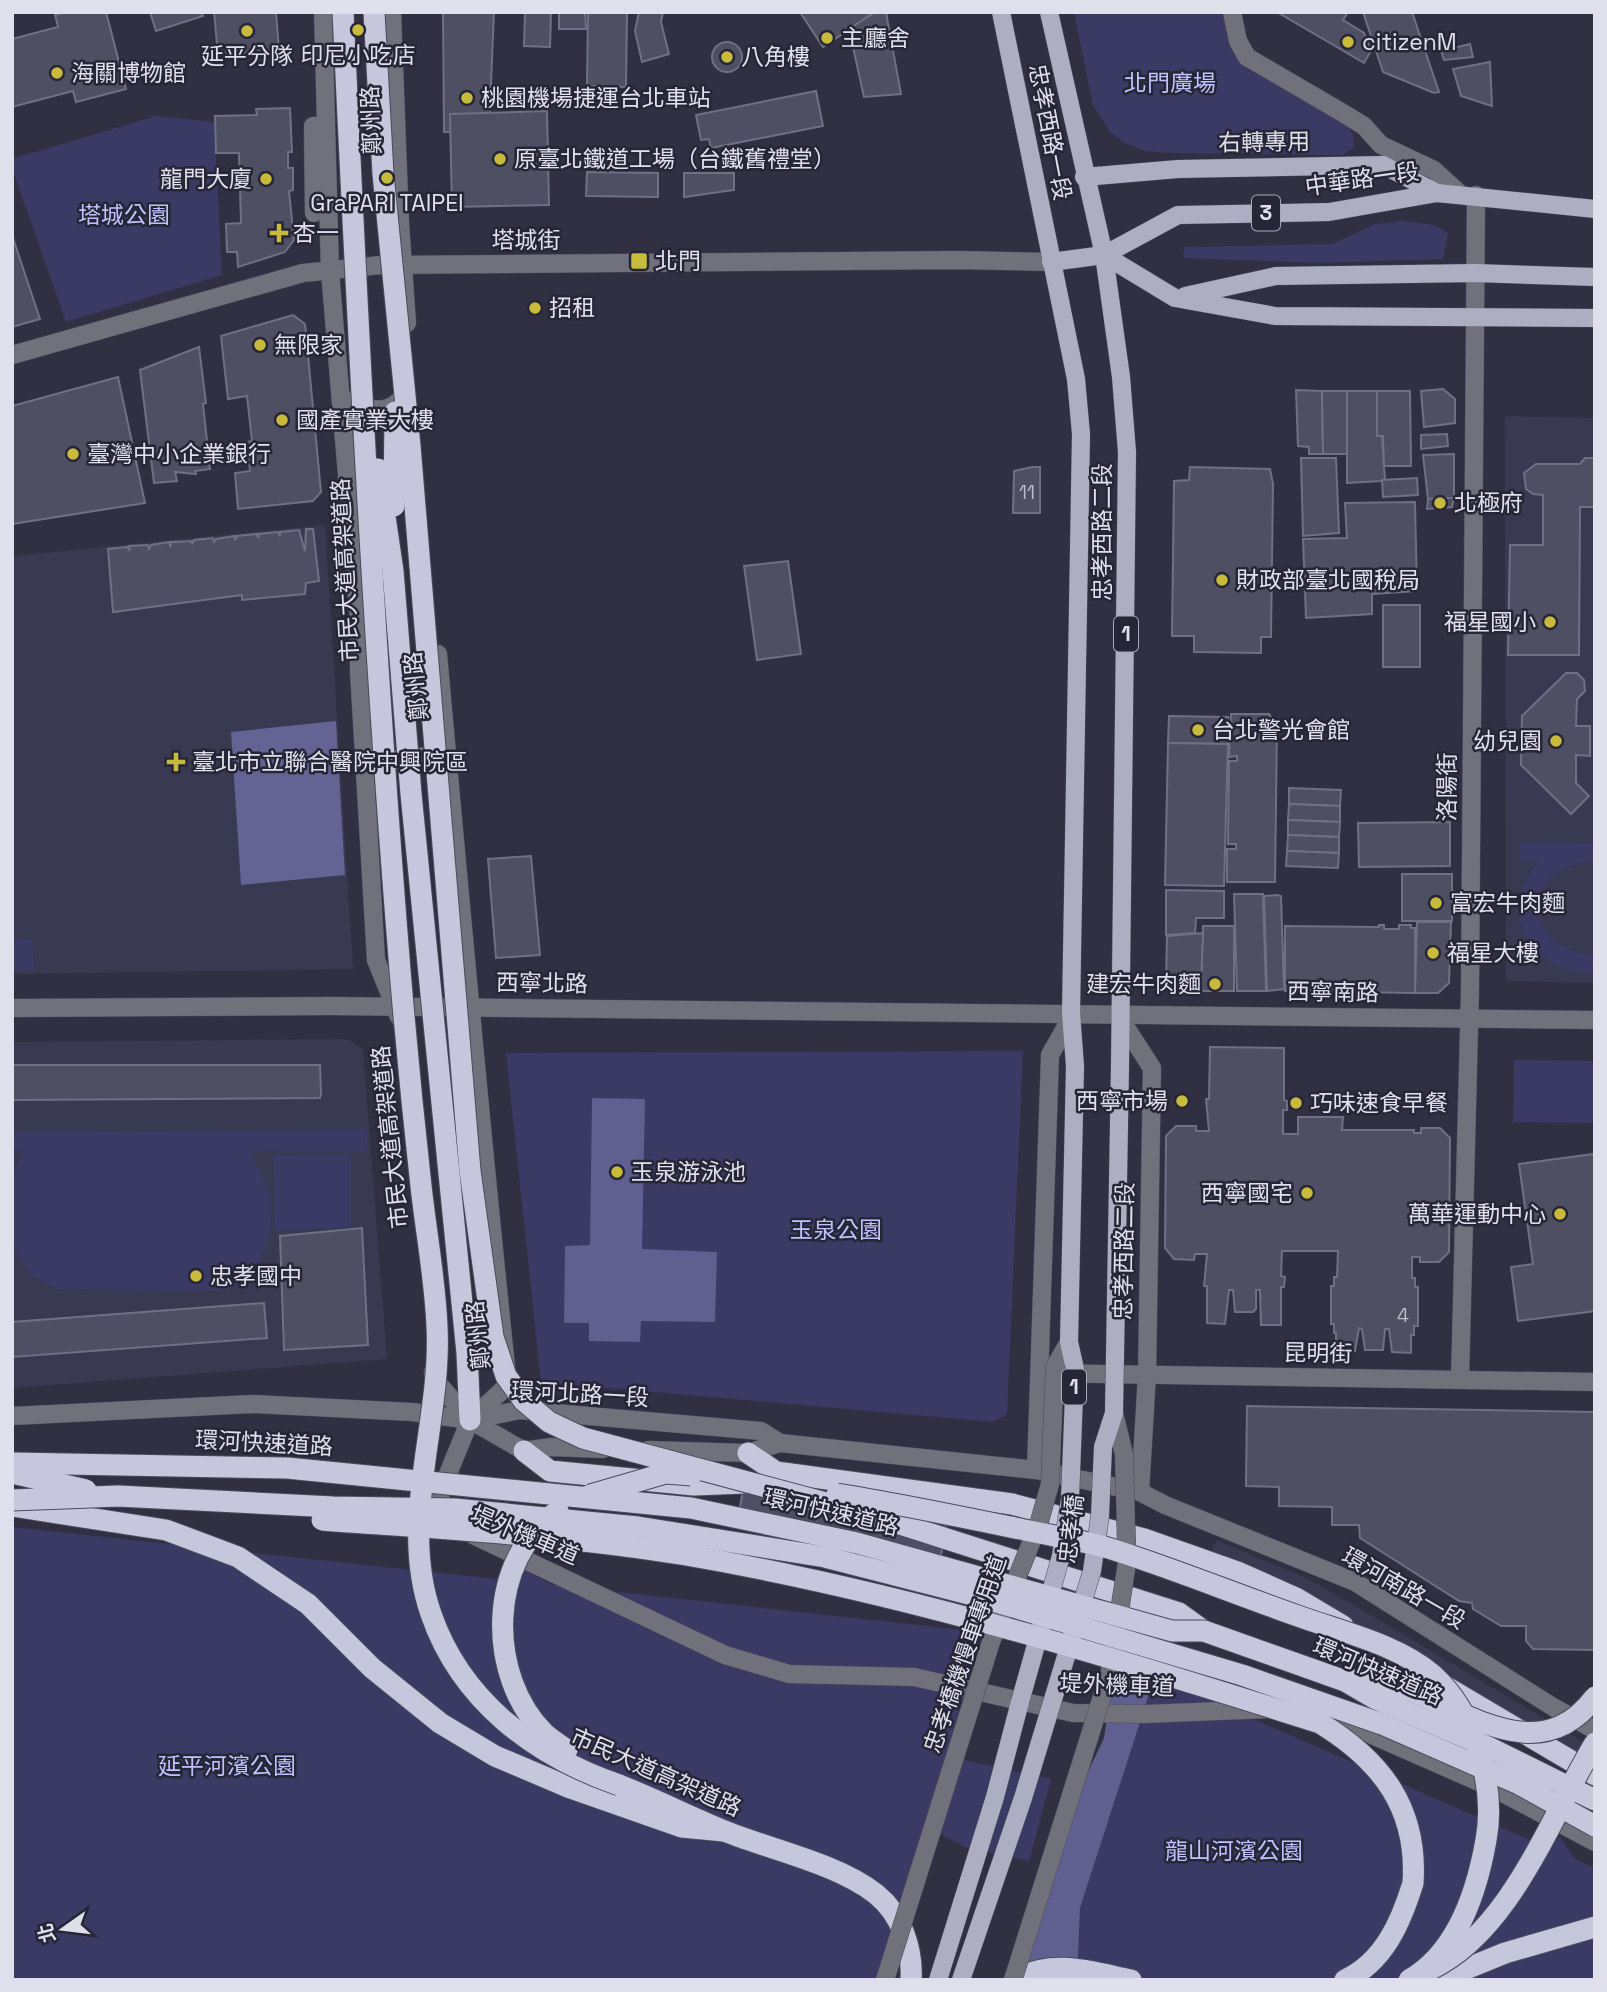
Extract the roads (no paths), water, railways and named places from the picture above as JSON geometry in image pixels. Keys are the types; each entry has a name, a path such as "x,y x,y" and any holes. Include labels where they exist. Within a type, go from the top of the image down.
{"highway":[{"name":"市民大道高架道路","path":"343,12 357,332 379,695 400,972 438,1328 427,1461 418,1507 417,1547 422,1586 445,1648 485,1705 511,1729 576,1770 619,1785 724,1831 830,1870 877,1894 902,1927 909,1950 911,1980"},
{"path":"374,12 383,174 470,1171 493,1337 506,1376 524,1401 549,1422 583,1438 878,1517 1179,1613 1204,1632"},
{"path":"393,571 396,309"},
{"path":"357,332 393,571 411,794 467,1353 470,1420"},
{"path":"524,1451 550,1471 681,1484 816,1479"},
{"path":"748,1453 776,1472 1012,1504 1144,1539 1240,1573 1296,1598 1595,1774"},
{"name":"環河快速道路","path":"12,1463 287,1468 691,1508 857,1543 1172,1631 1204,1632 1345,1681 1374,1698 1490,1748 1595,1800"},
{"path":"12,1472 183,1511 474,1531 685,1555 860,1589 947,1612 1320,1723 1344,1738 1390,1786 1405,1813 1415,1853 1413,1883 1396,1928 1375,1958 1345,1980"},
{"path":"619,1785 545,1734 514,1688 506,1663 502,1631 510,1576 537,1530 575,1500 635,1479 666,1473 738,1478 926,1509 1107,1548 1384,1646 1432,1674 1452,1696 1482,1758 1489,1797 1488,1830 1480,1875 1464,1918 1413,1978"},
{"name":"環河快速道路","path":"12,1500 118,1496 333,1507 455,1509 638,1527 825,1557 986,1598 1280,1688 1394,1729 1519,1784 1595,1828"},
{"path":"12,1506 166,1530 238,1556 308,1604 372,1668 440,1723 495,1756 568,1787 682,1827 724,1831"},
{"path":"1345,1681 1378,1681 1517,1734 1559,1726 1579,1716 1595,1697"},
{"path":"1413,1978 1464,1949 1508,1899 1595,1743"},
{"path":"1439,1980 1505,1954 1595,1927"},
{"path":"1014,1980 1033,1970 1049,1967 1131,1980"}],"main road":[{"name":"忠孝西路一段","path":"1002,12 1051,262"},
{"name":"忠孝西路一段","path":"1049,12 1084,177 1104,256"},
{"name":"右轉專用","path":"1084,177 1205,168 1383,165 1437,193"},
{"name":"中華路一段","path":"1051,262 1104,256 1178,215 1329,212 1437,193 1595,209"},
{"name":"忠孝西路二段","path":"1104,256 1121,377 1127,452 1120,1066"},
{"path":"1104,256 1175,298 1275,316 1595,318"},
{"name":"忠孝西路二段","path":"1051,262 1076,379 1081,435 1071,1016 1075,1066"},
{"path":"1175,298 1276,276 1475,273 1595,277"},
{"name":"忠孝橋","path":"938,1980 995,1797 1062,1556 1070,1500 1075,1369 1069,1342 1075,1066"},
{"name":"忠孝橋","path":"961,1980 1058,1693 1092,1571 1100,1516 1103,1447 1114,1413 1120,1066"}],"street":[{"name":"鄭州路","path":"323,12 330,271 359,619 364,777 376,960 398,1008 434,1379 470,1420 508,1385 410,365 400,223 392,12"},
{"path":"1232,12 1238,41 1247,57 1353,119 1381,145 1434,170 1467,194"},
{"path":"314,213 313,126 335,125"},
{"name":"洛陽街","path":"1460,1379 1469,1017 1475,317 1475,273 1467,194"},
{"name":"塔城街","path":"12,355 303,273 404,264 957,260 1051,262"},
{"path":"338,385 363,407 383,411 398,403 409,388 410,365"},
{"path":"364,777 378,765 401,759 424,756 449,758"},
{"name":"西寧北路","path":"12,1008 470,1007 1071,1016"},
{"name":"西寧南路","path":"1071,1016 1595,1020"},
{"name":"忠孝西路二段","path":"1036,1470 1050,1055 1071,1016"},
{"name":"忠孝西路二段","path":"1120,1017 1152,1068 1147,1375 1140,1492"},
{"name":"忠孝橋機慢車專用道","path":"885,1980 990,1642 1039,1523 1049,1484 1055,1366 1069,1342"},
{"name":"昆明街","path":"1041,1374 1595,1382"},
{"name":"環河北路一段","path":"12,1416 252,1404 412,1412 470,1420 520,1410 761,1431 780,1443 1036,1470 1140,1492"},
{"path":"1014,1980 1110,1671 1127,1563 1124,1454 1114,1413"},
{"path":"470,1420 524,1451 551,1447 748,1453 780,1443"},
{"name":"堤外機車道","path":"470,1420 441,1491 438,1520 474,1522 734,1647 788,1666 916,1666 1074,1708 1310,1708 1497,1790 1595,1842"},
{"name":"環河南路一段","path":"1140,1492 1165,1506 1355,1582 1553,1707 1595,1730"},
{"name":"堤外機車道","path":"1148,1709 1312,1699 1498,1779 1595,1828"}],"place":[{"name":"印尼小吃店","path":"358,30"},
{"name":"延平分隊","path":"247,31"},
{"name":"主廳舍","path":"827,38"},
{"name":"citizenM","path":"1348,42"},
{"name":"八角樓","path":"727,57"},
{"name":"海關博物館","path":"57,73"},
{"name":"桃園機場捷運台北車站","path":"467,98"},
{"name":"原臺北鐵道工場（台鐵舊禮堂）","path":"500,159"},
{"name":"GraPARI TAIPEI","path":"387,178"},
{"name":"龍門大廈","path":"266,179"},
{"name":"杏一","path":"279,233"},
{"name":"北門","path":"639,261"},
{"name":"招租","path":"535,308"},
{"name":"無限家","path":"260,345"},
{"name":"國產實業大樓","path":"282,420"},
{"name":"臺灣中小企業銀行","path":"73,454"},
{"name":"北極府","path":"1440,503"},
{"name":"財政部臺北國稅局","path":"1222,580"},
{"name":"福星國小","path":"1550,622"},
{"name":"台北警光會館","path":"1198,730"},
{"name":"幼兒園","path":"1556,741"},
{"name":"臺北市立聯合醫院中興院區","path":"176,762"},
{"name":"富宏牛肉麵","path":"1436,903"},
{"name":"福星大樓","path":"1433,953"},
{"name":"建宏牛肉麵","path":"1215,984"},
{"name":"西寧市場","path":"1182,1101"},
{"name":"巧味速食早餐","path":"1296,1103"},
{"name":"玉泉游泳池","path":"617,1172"},
{"name":"西寧國宅","path":"1307,1193"},
{"name":"萬華運動中心","path":"1560,1214"},
{"name":"忠孝國中","path":"196,1276"}],"park label":[{"name":"北門廣場","path":"1170,83"},
{"name":"塔城公園","path":"124,215"},
{"name":"玉泉公園","path":"836,1230"},
{"name":"延平河濱公園","path":"227,1766"},
{"name":"龍山河濱公園","path":"1234,1851"}]}
